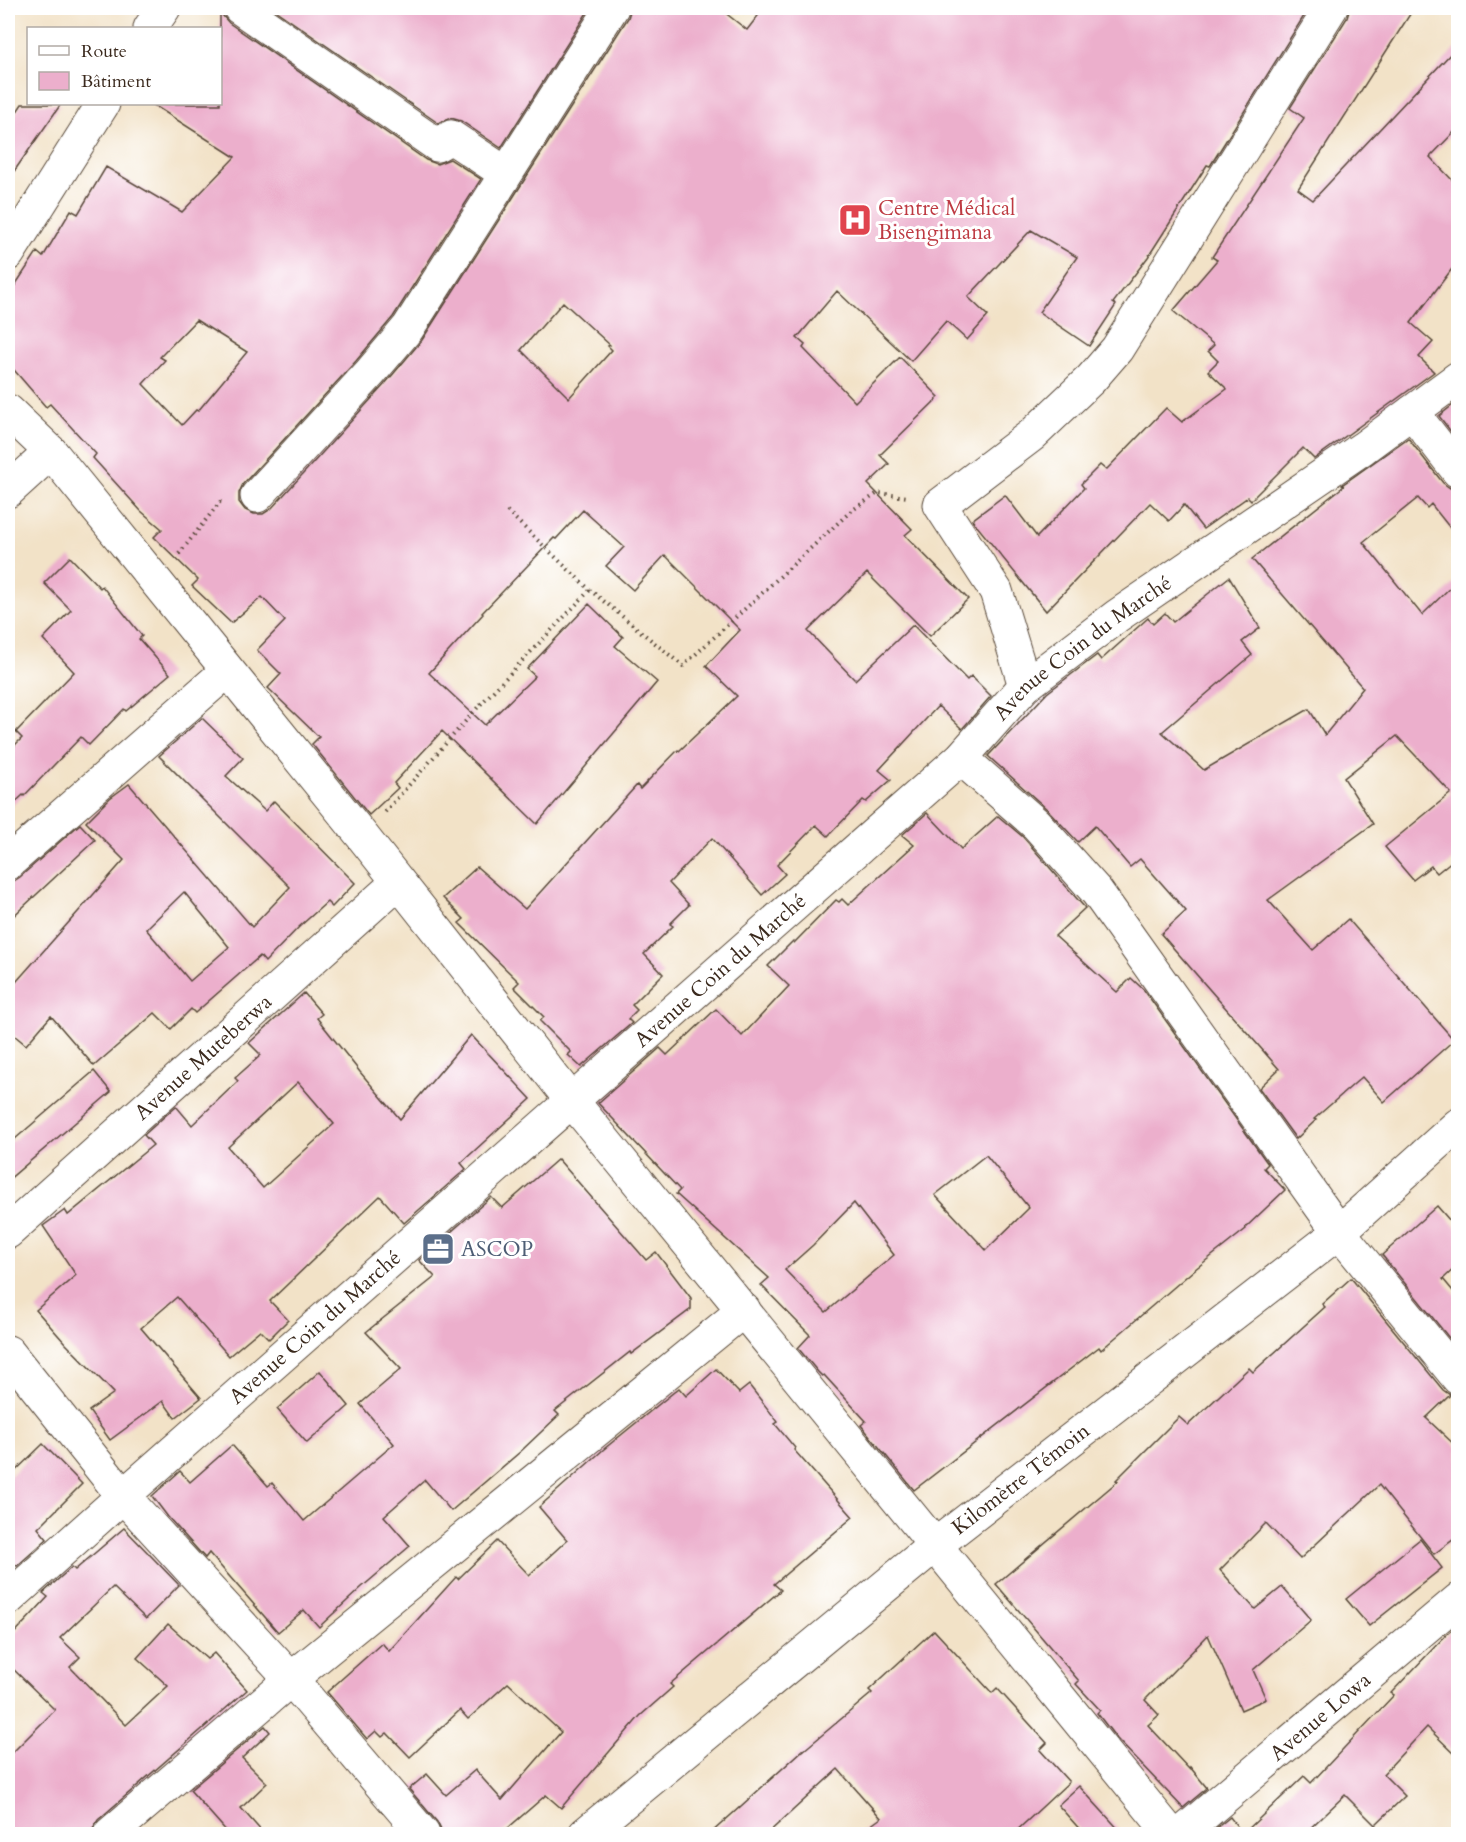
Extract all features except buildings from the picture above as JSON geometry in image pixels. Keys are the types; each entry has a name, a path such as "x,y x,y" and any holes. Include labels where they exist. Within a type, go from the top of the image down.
{"street":[{"path":"151,27 164,8"},
{"path":"240,8 437,146 451,137 505,173"},
{"path":"257,496 370,373 408,328 612,8"},
{"path":"1025,686 996,591 940,505 1032,435 1091,379 1117,348 1332,8"},
{"path":"8,254 102,105"},
{"name":"Avenue Coin du Marché","path":"8,1599 961,758 1025,686 1117,616 1363,448 1458,378"},
{"path":"8,411 51,452 363,837 572,1101 1171,1834"},
{"path":"1412,412 1458,471"},
{"path":"8,491 51,452"},
{"path":"8,863 227,670"},
{"path":"961,758 1036,824 1097,892 1339,1232 1458,1378"},
{"name":"Avenue Muteberwa","path":"8,1232 398,882"},
{"name":"Kilomètre Témoin","path":"585,1834 934,1546 1339,1232 1458,1125"},
{"path":"110,1834 291,1679 744,1310"},
{"path":"8,1352 123,1496 291,1679 423,1834"},
{"name":"Avenue Lowa","path":"1181,1834 1458,1600"}],"path":[{"path":"507,511 590,590 683,666 852,512 878,493 904,496 940,505"},
{"path":"156,583 220,502 242,511 257,496"},
{"path":"363,837 479,706 590,590"}],"place":[{"name":"Centre Médical Bisengimana","path":"855,220"},
{"name":"ASCOP","path":"438,1249"}]}
